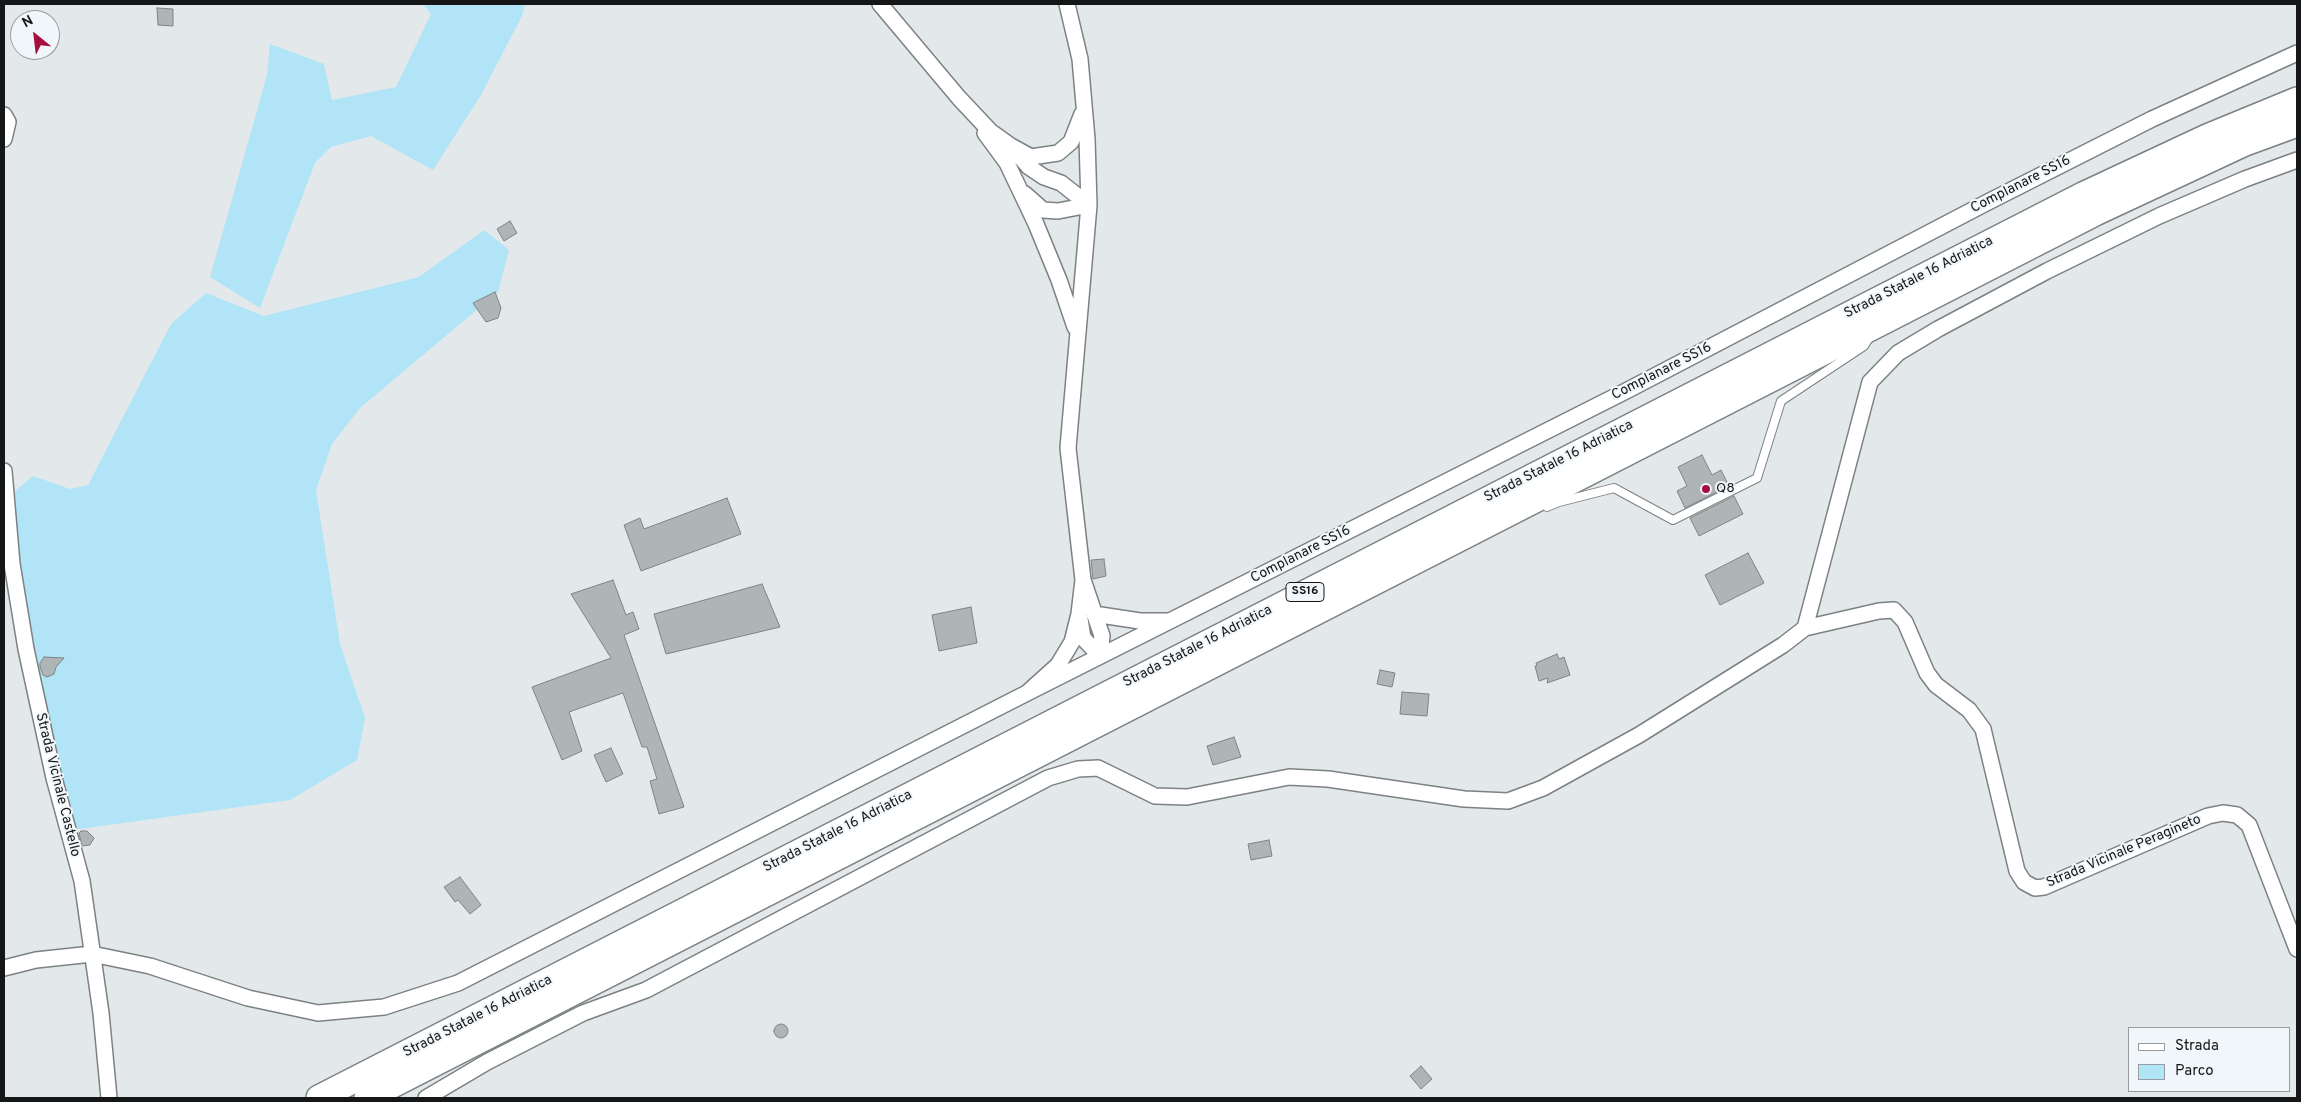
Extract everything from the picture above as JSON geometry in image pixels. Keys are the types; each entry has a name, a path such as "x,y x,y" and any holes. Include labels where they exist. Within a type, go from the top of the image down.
{"highway":[{"name":"Strada Statale 16 Adriatica","path":"319,1098 2085,194 2207,137 2297,100"},
{"name":"Strada Statale 16 Adriatica","path":"367,1098 2095,213 2246,143 2297,124"}],"street":[{"path":"880,4 959,98 990,131 1011,146 1031,156 1058,153 1071,142 1084,103"},
{"path":"1067,4 1080,59 1089,204 1068,448 1087,614 1083,638 1100,656"},
{"name":"Complanare SS16","path":"4,968 36,960 92,954 150,966 261,1001 318,1013 384,1007 458,983 1626,391 1988,202 2152,119 2297,53"},
{"path":"959,98 1007,163 1059,280 1077,333"},
{"path":"4,116 8,122 4,139"},
{"path":"1011,146 1029,166 1044,177 1072,190 1089,204"},
{"path":"426,1098 488,1062 583,1013 646,990 1048,778 1078,769 1098,768 1155,796 1187,797 1289,776 1328,779 1464,799 1508,801 1543,788 1639,735 1783,645 1805,628 1870,382 1898,353 1938,329 2150,220 2245,179 2297,160"},
{"path":"1015,180 1028,198 1043,210 1058,210 1089,204"},
{"name":"Strada Vicinale Castello","path":"4,471 11,532 12,564 26,649 52,770 82,881 101,1013 109,1098"},
{"name":"Strada Vicinale Peragineto","path":"1805,628 1879,611 1894,610 1905,622 1927,674 1936,685 1969,710 1983,729 2017,871 2024,882 2035,888 2044,887 2208,816 2223,812 2237,814 2249,825 2297,949"},
{"path":"1087,614 1132,620 1169,621"},
{"path":"1028,693 1058,665 1087,614"}],"lane":[{"path":"1541,510 1559,502 1614,488 1673,520 1757,478 1781,401 1864,346 1879,323"},
{"path":"1440,547 1480,539"}],"green space":[{"path":"423,4 525,4 522,16 481,95 433,170 371,136 331,147 315,163 260,308 210,277 267,75 270,44 324,64 332,100 396,87 431,14"},
{"path":"484,230 509,250 498,292 360,408 332,444 316,490 340,644 365,718 357,760 290,800 72,830 23,590 14,492 33,476 70,489 88,485 171,324 206,293 264,316 419,277"}],"building":[{"path":"157,8 173,9 173,26 158,25"},
{"path":"510,221 517,233 504,241 497,229"},
{"path":"495,292 501,308 498,318 486,322 473,303"},
{"path":"1702,455 1712,475 1721,470 1729,486 1685,508 1677,491 1687,486 1678,467"},
{"path":"1734,496 1743,514 1699,536 1690,518"},
{"path":"727,498 741,534 641,571 624,525 640,518 644,529"},
{"path":"1748,553 1764,583 1720,605 1705,575"},
{"path":"1104,559 1106,576 1093,579 1091,560"},
{"path":"613,580 626,615 633,612 639,629 624,635 684,807 659,814 650,781 657,779 647,747 642,747 623,693 569,712 582,751 562,760 532,687 611,658 571,594"},
{"path":"762,584 780,627 666,654 654,614"},
{"path":"971,607 977,643 939,651 932,615"},
{"path":"1557,654 1559,659 1564,657 1570,675 1547,683 1548,678 1539,681 1536,663"},
{"path":"44,657 64,658 56,667 54,674 47,677 43,675 40,667"},
{"path":"1380,670 1395,673 1392,687 1377,684"},
{"path":"1402,692 1429,694 1427,716 1400,714"},
{"path":"1234,737 1241,757 1213,765 1207,746"},
{"path":"611,748 623,774 606,782 594,755"},
{"path":"87,831 94,838 90,845 82,846 79,833"},
{"path":"1269,840 1272,856 1251,860 1248,844"},
{"path":"460,877 481,905 470,914 458,900 455,902 444,887"},
{"path":"778,1024 784,1024 788,1031 784,1038 778,1038 774,1034 774,1028"},
{"path":"1421,1066 1432,1079 1421,1089 1410,1076"}],"place":[{"name":"Q8","path":"1706,489"}]}
